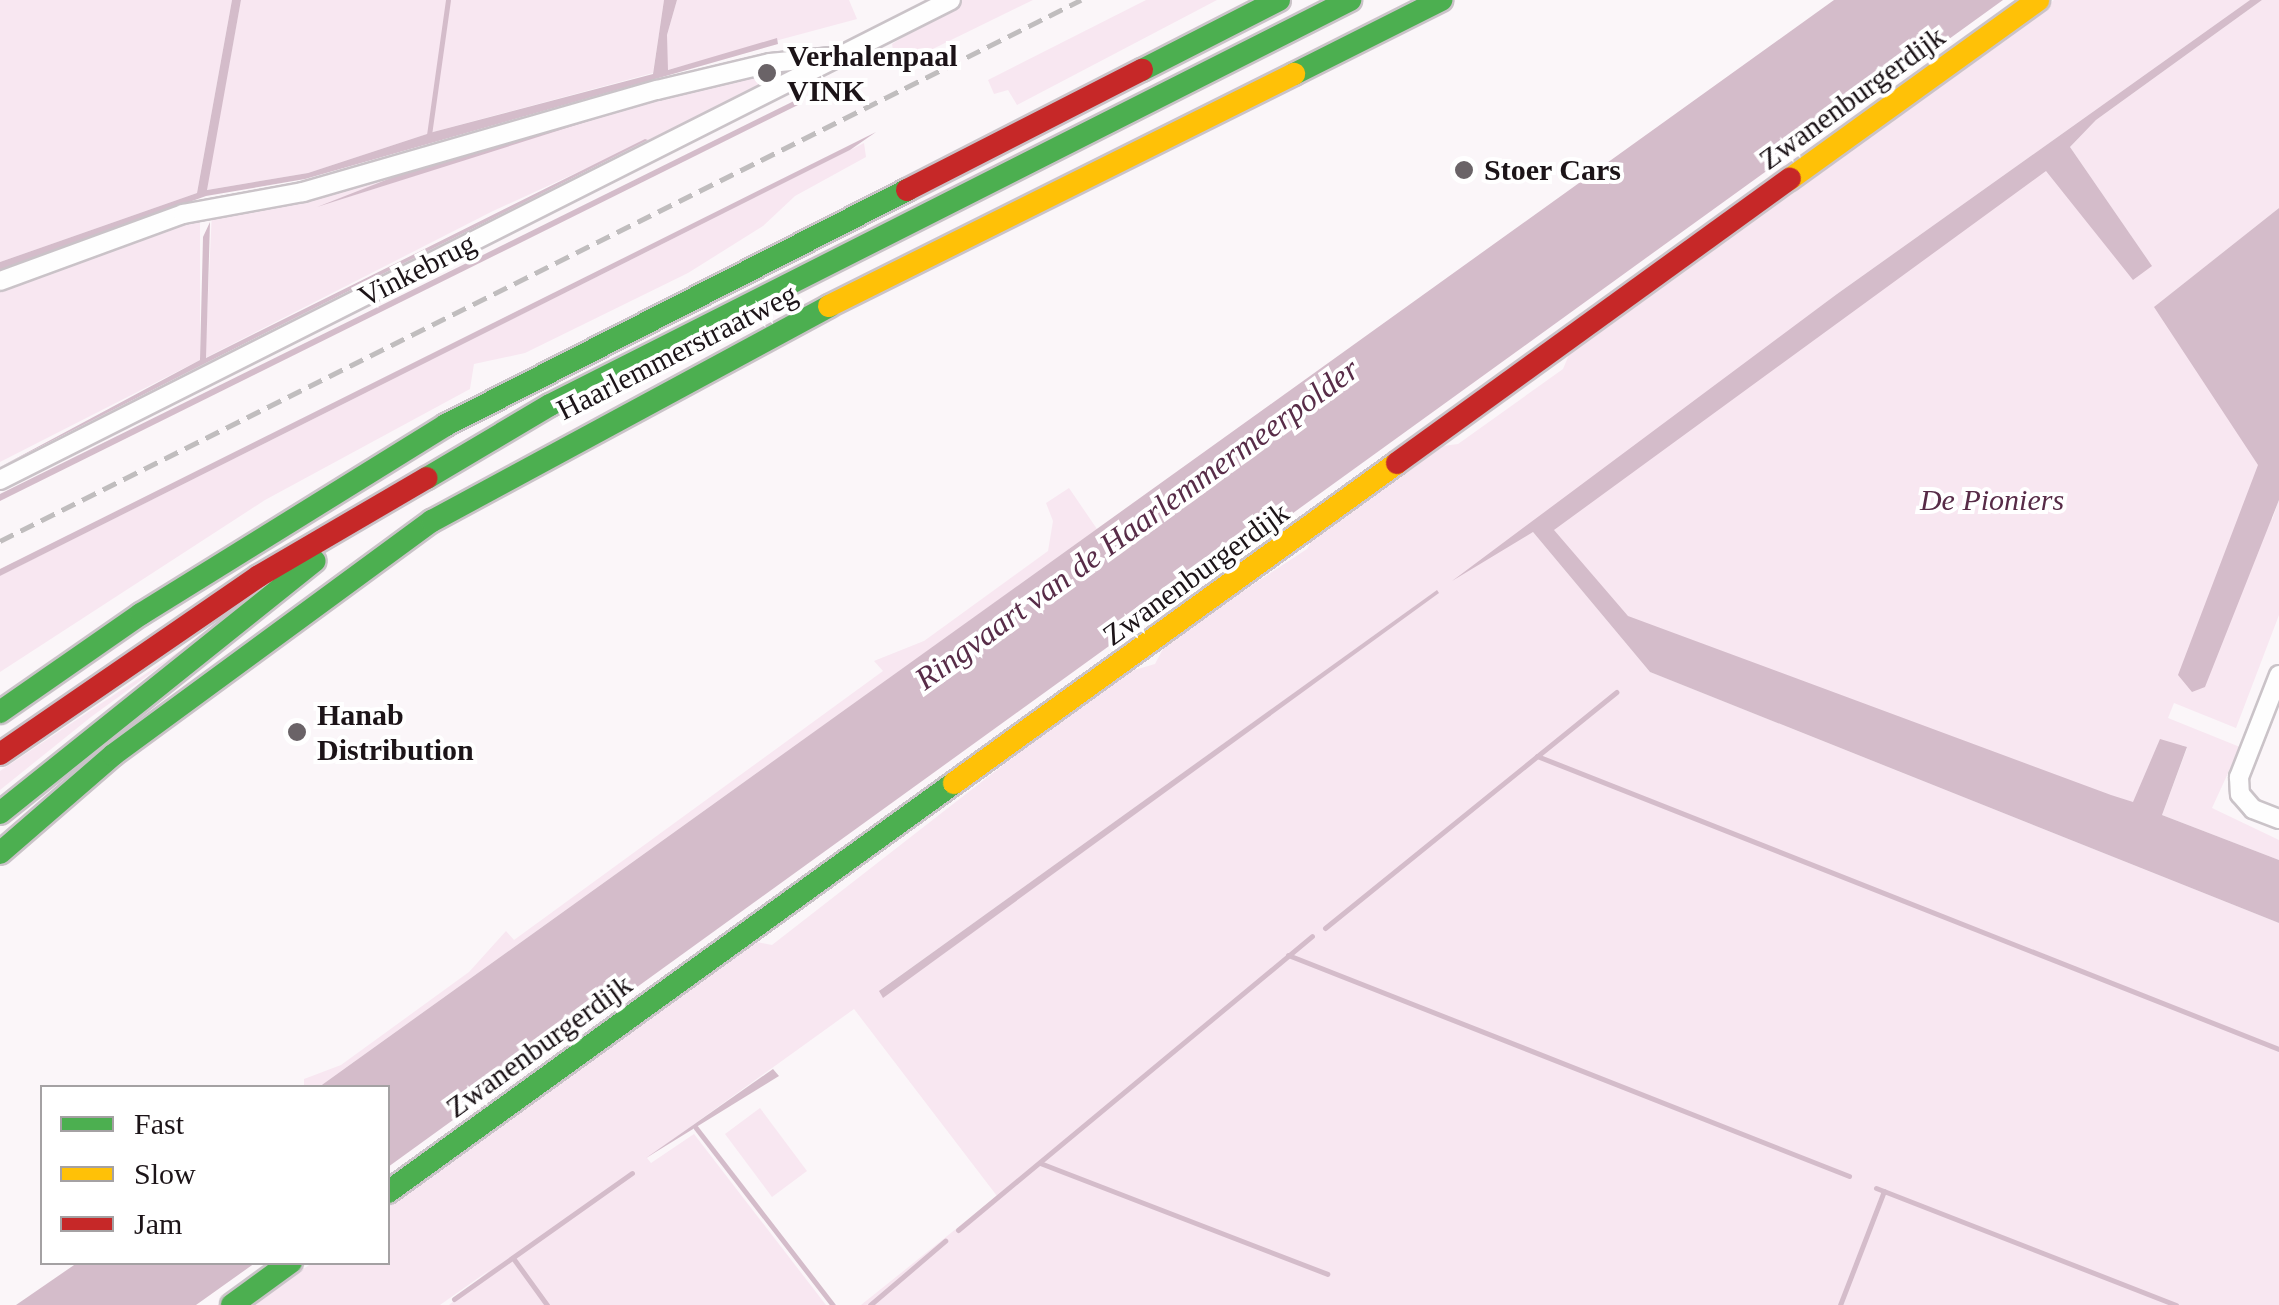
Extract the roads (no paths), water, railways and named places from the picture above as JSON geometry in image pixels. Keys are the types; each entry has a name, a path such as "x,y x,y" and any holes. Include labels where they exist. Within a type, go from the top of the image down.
{"main road":[{"path":"2,710 156,604 446,424 1279,0"},
{"path":"0,754 120,668 372,505 677,338 1350,0"},
{"name":"Haarlemmerstraatweg","path":"0,853 128,744 432,521 717,363 1442,0"},
{"name":"Zwanenburgerdijk","path":"390,1191 2038,0"},
{"path":"0,813 289,584 372,505"},
{"path":"232,1305 287,1265"}],"street":[{"name":"Vinkebrug","path":"0,480 762,100 832,57 950,0"},
{"name":"Vinkebrug","path":"0,281 183,214 304,192 672,86 832,57"},
{"path":"2279,675 2249,746 2240,794 2254,809 2279,819"}],"water":[{"path":"232,0 241,0 207,190 308,173 433,132 653,74 664,0 677,0 667,35 668,70 777,38 778,44 305,179 206,196 0,270 0,262 197,193"},
{"name":"Ringvaart van de Haarlemmermeerpolder","path":"1834,0 2003,0 390,1166 390,1085 322,1085"},
{"path":"2250,0 2262,0 2096,120 2070,147 2152,266 2133,280 2046,171 1554,530 1628,616 2111,795 2133,802 2160,739 2187,747 2162,815 2279,860 2279,923 1650,672 1533,532 1452,581 1837,294"},
{"path":"796,100 800,104 0,501 0,494"},
{"path":"578,119 595,119 317,207 396,176"},
{"path":"876,132 850,150 0,576 0,569"},
{"path":"648,140 0,467 200,360 203,237 210,222 206,358"},
{"path":"2279,208 2279,500 2205,687 2192,692 2178,675 2258,465 2154,307"},
{"path":"1437,590 1439,593 883,998 879,991"},
{"path":"773,1069 779,1076 646,1158"},
{"path":"74,1265 252,1265 196,1305 16,1305"}],"waterway":[{"path":"429,135 448,0"},
{"path":"1325,928 1616,692"},
{"path":"1537,756 2279,1049"},
{"path":"958,1230 1312,936"},
{"path":"1288,955 1849,1176"},
{"path":"696,1128 833,1305"},
{"path":"1040,1163 1327,1274"},
{"path":"454,1299 632,1173"},
{"path":"1876,1188 2176,1305"},
{"path":"1840,1305 1884,1191"},
{"path":"870,1305 945,1241"},
{"path":"513,1258 547,1305"}],"railway":[{"path":"0,541 1081,0"}],"place":[{"name":"Verhalenpaal VINK","path":"767,73"},
{"name":"Stoer Cars","path":"1464,170"},
{"name":"Hanab Distribution","path":"297,732"}],"park label":[{"name":"De Pioniers","path":"1992,500"}]}
